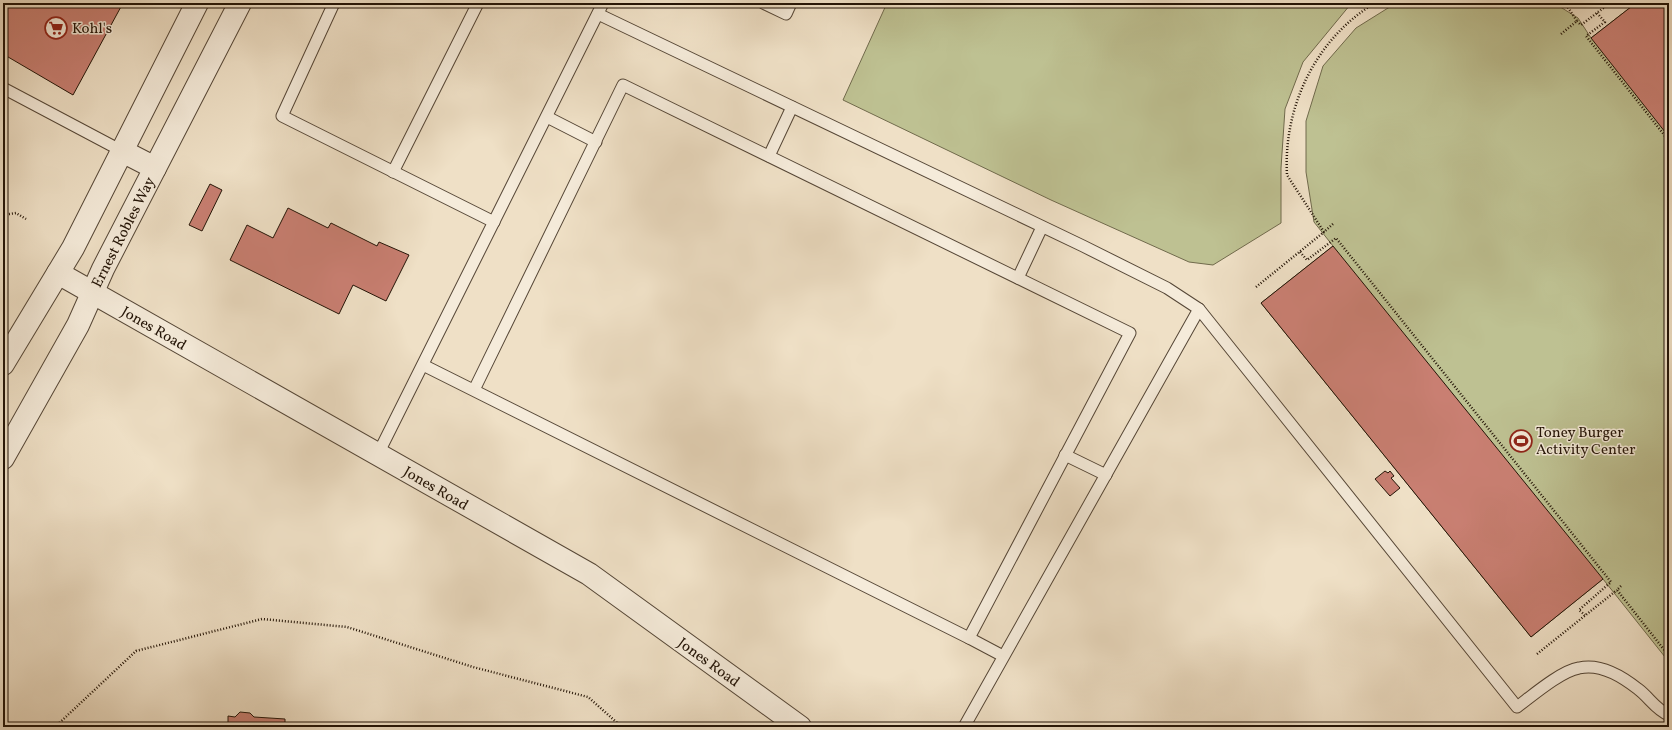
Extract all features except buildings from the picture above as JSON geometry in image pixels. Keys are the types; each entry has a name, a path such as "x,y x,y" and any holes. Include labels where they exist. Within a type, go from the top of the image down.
{"street":[{"path":"3,364 73,248 197,3"},
{"name":"Ernest Robles Way","path":"3,458 78,325 92,293 240,3"},
{"path":"122,151 155,168"},
{"name":"Jones Road","path":"58,273 589,574 800,727"}],"lane":[{"path":"334,3 282,116 494,222"},
{"path":"393,172 478,3"},
{"path":"378,454 424,365 603,3"},
{"path":"763,3 786,14 791,3"},
{"path":"598,14 1167,288 1199,309 1517,707 1564,674 1580,668 1596,668 1619,676 1640,690 1656,707 1669,715"},
{"path":"474,390 624,85 1130,333 969,638"},
{"path":"3,88 122,151"},
{"path":"769,156 792,107"},
{"path":"547,117 596,142"},
{"path":"1018,278 1042,227"},
{"path":"964,727 1199,309"},
{"path":"424,365 1003,656"},
{"path":"1065,455 1106,475"}],"path":[{"path":"1324,232 1287,175 1289,142 1294,107 1304,81 1320,54 1341,29 1375,3"},
{"path":"1565,3 1581,25 1610,3"},
{"path":"1597,13 1605,22 1586,36 1669,141"},
{"path":"1561,34 1577,21"},
{"path":"3,215 16,213 26,219"},
{"path":"1256,287 1334,224"},
{"path":"1300,252 1307,260 1336,238 1611,582 1579,610 1585,616"},
{"path":"1537,654 1621,586"},
{"path":"1617,590 1669,656"},
{"path":"55,727 136,650 262,619 348,627 473,667 588,697 622,727"}],"green space":[{"path":"887,3 1354,3 1350,5 1303,62 1285,109 1281,168 1281,223 1213,265 1189,262 1051,200 843,100"},
{"name":"Toney Burger Activity Center","path":"1396,3 1554,3 1578,18 1591,38 1636,3 1669,3 1669,662 1603,579 1531,637 1261,303 1333,246 1314,222 1306,172 1306,121 1323,66 1356,28"}],"place":[{"name":"Kohl's","path":"56,28"},
{"name":"Toney Burger Activity Center","path":"1521,441"}]}
